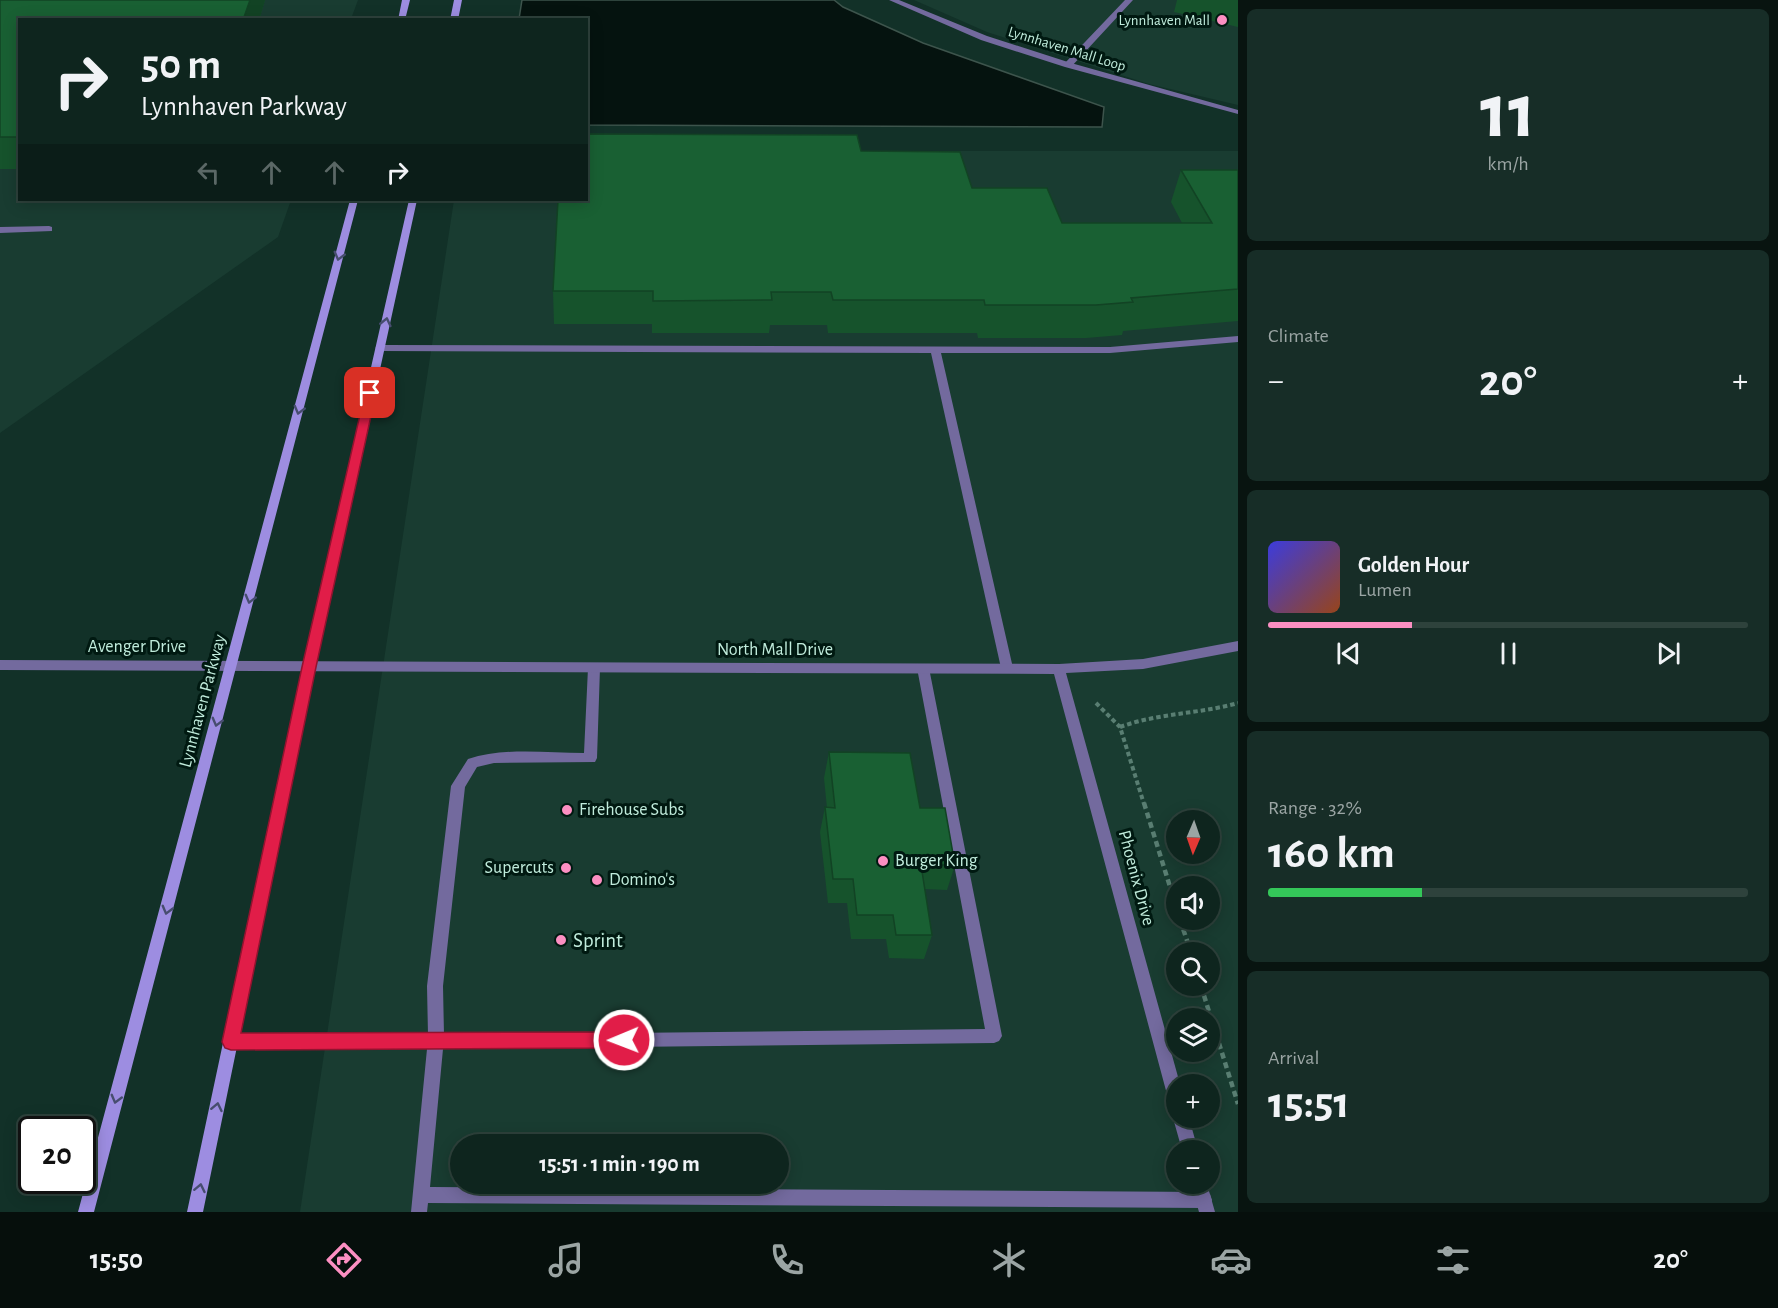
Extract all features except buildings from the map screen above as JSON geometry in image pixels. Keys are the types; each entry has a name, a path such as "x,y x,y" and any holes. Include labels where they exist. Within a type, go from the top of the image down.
{"main road":[{"path":"402,18 406,0"},
{"path":"454,18 458,0"},
{"name":"Lynnhaven Parkway","path":"86,1212 354,201"},
{"path":"195,1212 309,667 413,201"}],"street":[{"name":"Lynnhaven Mall Loop","path":"893,0 965,31 1068,64 1238,112"},
{"path":"1068,64 1129,0"},
{"path":"0,230 49,229"},
{"path":"380,348 1110,350 1238,339"},
{"path":"935,349 1007,668"},
{"name":"North Mall Drive","path":"309,667 1059,669 1143,664 1238,646"},
{"name":"Avenger Drive","path":"0,665 309,667"},
{"path":"594,668 590,758 494,758 473,763 458,786 435,986 436,1042 421,1204 1203,1199"},
{"path":"231,1042 994,1036 923,668"},
{"name":"Phoenix Drive","path":"1059,669 1169,1074"}],"path":[{"path":"1059,669 1120,727 1167,876"},
{"path":"1120,727 1142,719 1210,711 1238,703"},
{"path":"1204,996 1238,1104"}],"shaded area":[{"path":"0,0 358,0 351,18 18,18 18,201 291,201 278,237 0,433"},
{"path":"522,0 834,0 843,7 923,43 1104,107 1102,127 588,125 588,18 519,18"},
{"name":"Lynnhaven Mall","path":"914,0 1238,0 1238,105 1149,84 987,32"},
{"path":"588,151 1238,151 1238,1212 300,1212 454,201 588,201"}],"place":[{"name":"Lynnhaven Mall","path":"1222,20"},
{"name":"Firehouse Subs","path":"567,810"},
{"name":"Burger King","path":"883,861"},
{"name":"Supercuts","path":"566,868"},
{"name":"Domino's","path":"597,880"},
{"name":"Sprint","path":"561,940"}],"route":[{"path":"370,393 309,667 231,1042 624,1040"}]}
